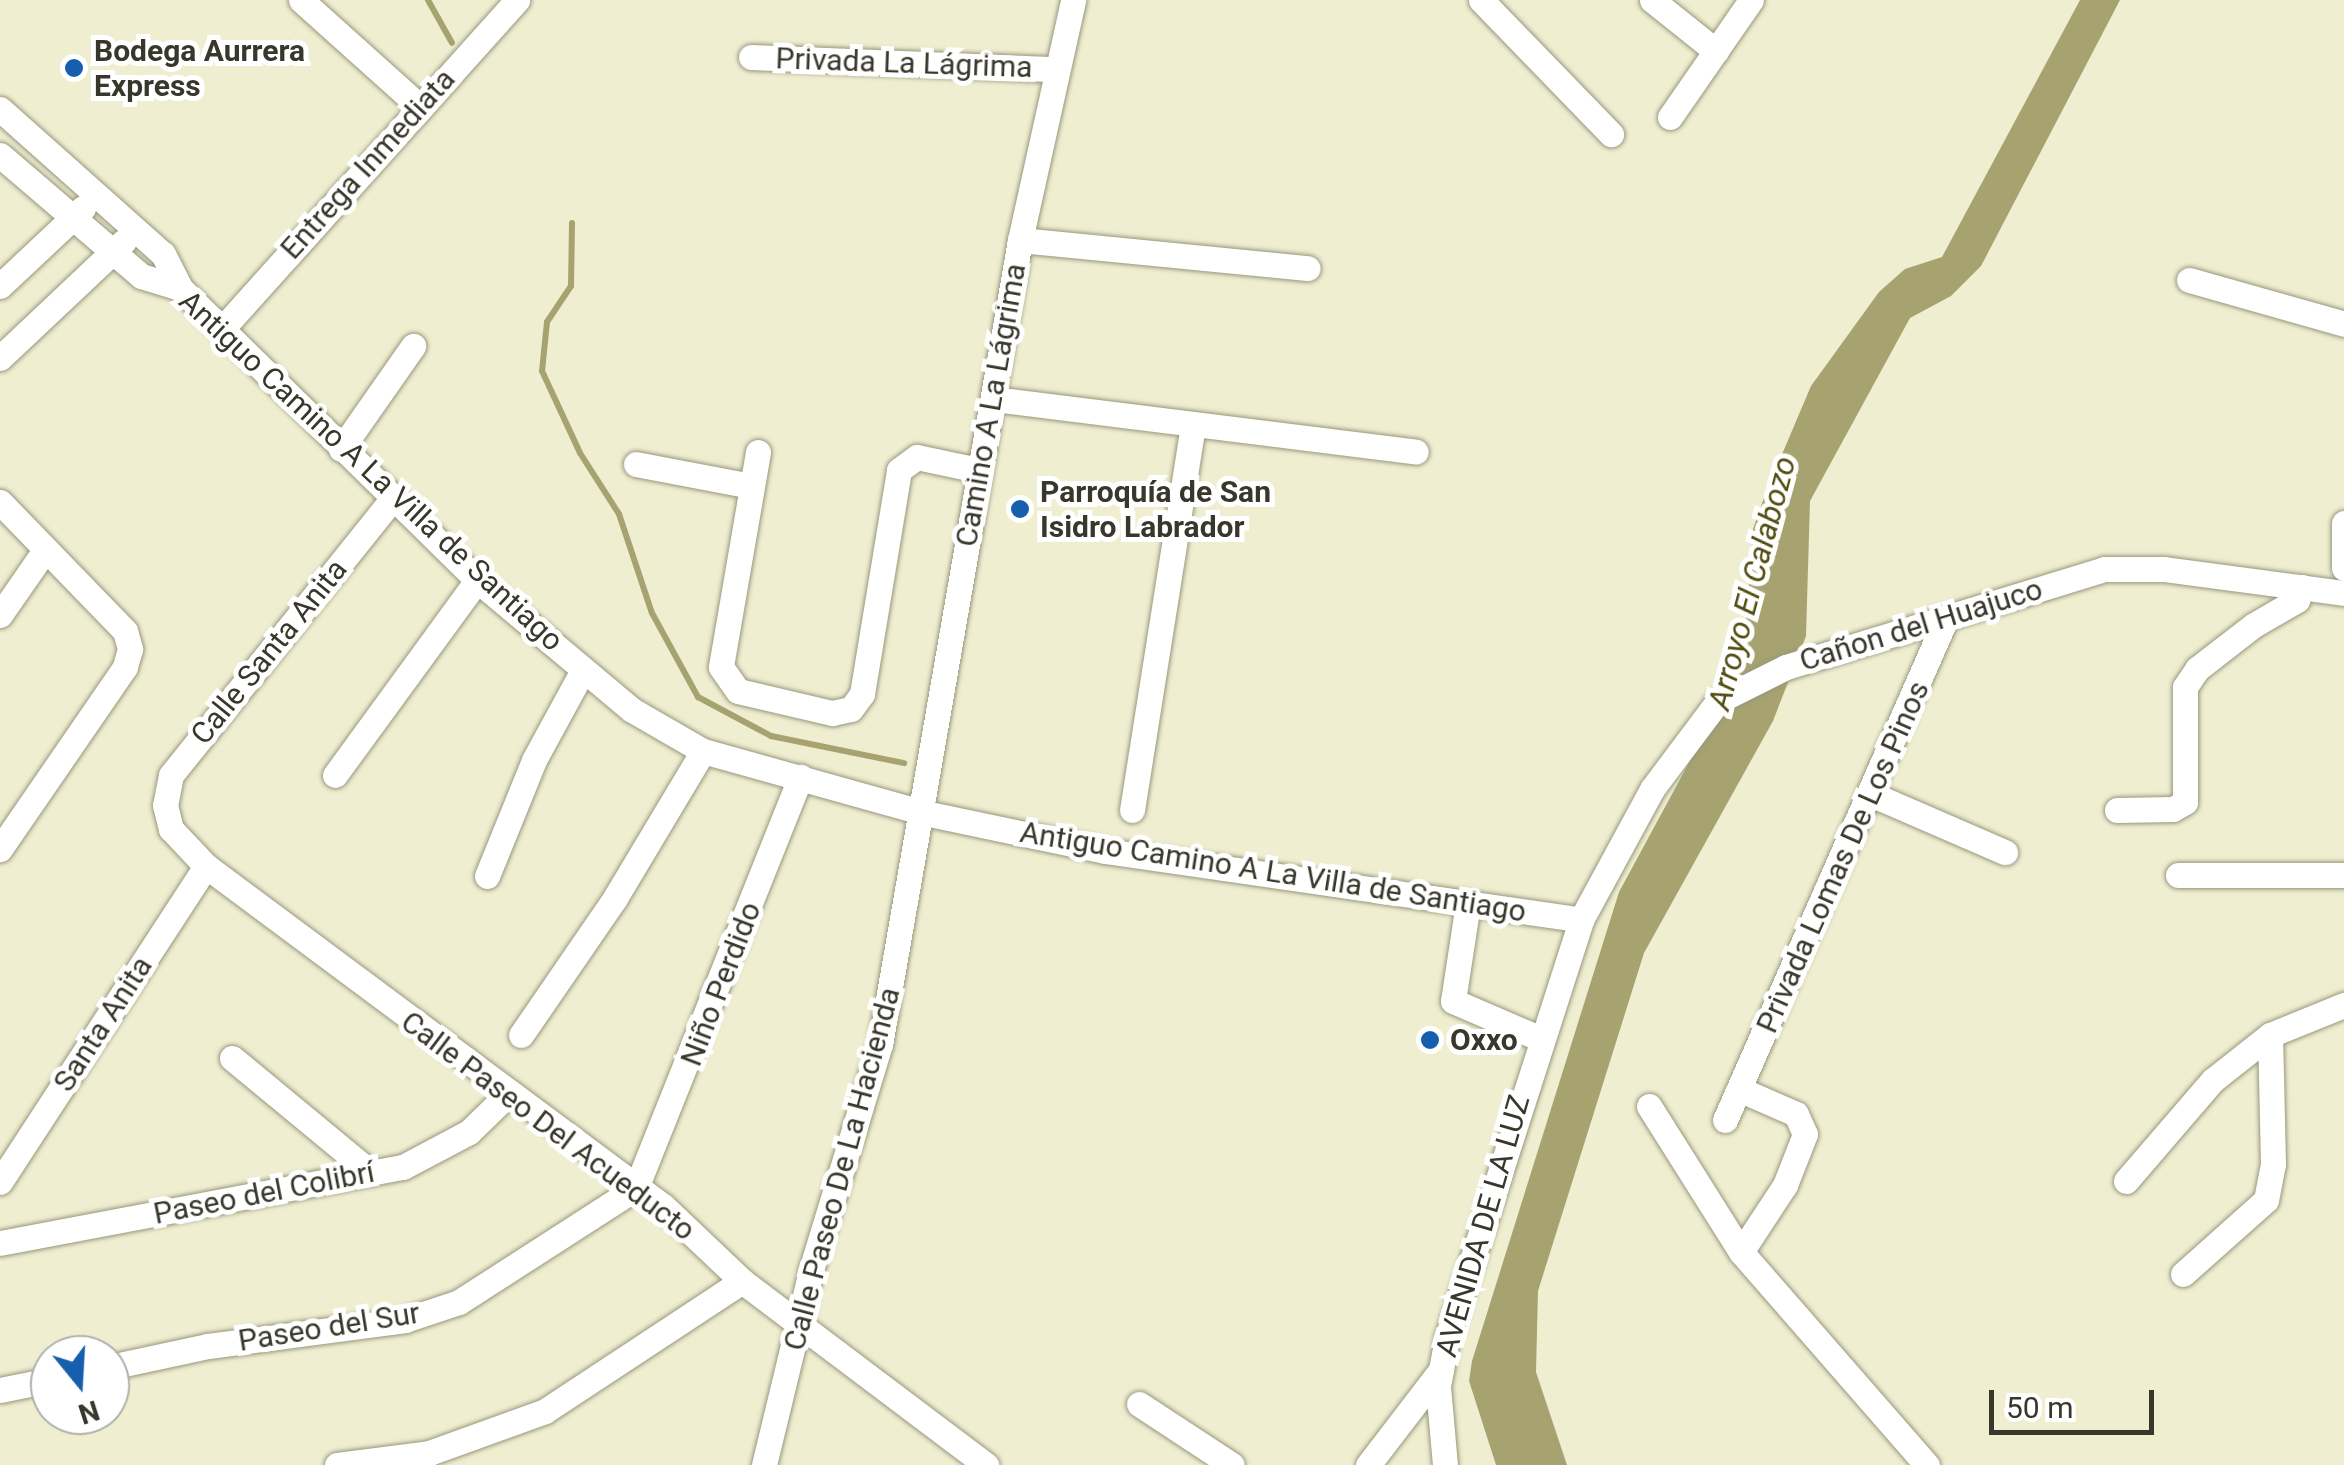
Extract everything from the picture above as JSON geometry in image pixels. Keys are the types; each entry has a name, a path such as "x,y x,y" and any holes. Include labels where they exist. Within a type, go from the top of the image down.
{"street":[{"path":"300,0 418,106"},
{"name":"Entrega Inmediata","path":"222,329 517,0"},
{"name":"Camino A La Lágrima","path":"925,813 978,470 1020,240 1073,0"},
{"path":"1482,0 1611,134"},
{"path":"1652,0 1716,51"},
{"path":"1670,117 1752,0"},
{"name":"Privada La Lágrima","path":"751,57 1056,69"},
{"path":"0,109 164,254 180,288"},
{"name":"Antiguo Camino A La Villa de Santiago","path":"0,155 141,276 180,288 340,449 478,580 582,670 632,710 703,751 925,813 1105,851 1581,920"},
{"path":"0,286 97,193"},
{"path":"0,358 136,228"},
{"path":"1020,240 1308,268"},
{"path":"2189,280 2344,324"},
{"path":"340,449 413,346"},
{"path":"994,399 1416,452"},
{"path":"1132,810 1193,425"},
{"path":"758,452 723,652 726,682 738,691 832,712 851,709 862,694 899,470 917,457 978,470"},
{"path":"636,464 751,486"},
{"name":"Calle Santa Anita","path":"166,815 171,775 393,498"},
{"path":"0,502 124,631 130,649 125,666 2,840"},
{"path":"2344,522 2344,568"},
{"path":"0,615 44,550"},
{"name":"Cañon del Huajuco","path":"1600,880 1673,756 1718,701 1786,667 1944,623 2104,569 2164,569 2344,593"},
{"path":"335,775 478,580"},
{"path":"2117,810 2173,809 2184,802 2185,688 2197,669 2297,600 2302,587"},
{"name":"Privada Lomas De Los Pinos","path":"1725,1120 1874,795 1944,623"},
{"path":"487,876 534,760 582,670"},
{"path":"521,1035 615,898 703,751"},
{"name":"Niño Perdido","path":"636,1188 800,778"},
{"path":"1874,795 2005,852"},
{"name":"Calle Paseo De La Hacienda","path":"764,1465 880,1045 925,813"},
{"name":"Calle Paseo Del Acueducto","path":"166,815 179,840 206,866 636,1188 742,1281 986,1465"},
{"name":"Santa Anita","path":"0,1182 206,866"},
{"path":"2178,875 2344,875"},
{"name":"AVENIDA DE LA LUZ","path":"1445,1465 1441,1369 1539,1038 1581,920 1600,880"},
{"path":"1468,903 1453,1001 1539,1038"},
{"path":"2126,1181 2213,1080 2270,1036 2344,1005"},
{"path":"2183,1274 2266,1200 2273,1164 2270,1036"},
{"path":"232,1058 372,1174"},
{"path":"1741,1090 1796,1114 1806,1134 1785,1185 1741,1252"},
{"name":"Paseo del Colibrí","path":"0,1243 372,1174 438,1152 507,1095"},
{"path":"1648,1106 1741,1252 1928,1465"},
{"name":"Paseo del Sur","path":"130,1363 208,1346 405,1320 458,1302 636,1188"},
{"path":"337,1465 428,1453 544,1412 742,1281"},
{"path":"1368,1465 1441,1369"},
{"path":"0,1390 30,1384"},
{"path":"1139,1404 1200,1457 1232,1465"}],"water":[{"name":"Arroyo El Calabozo","path":"2080,0 2120,0 1981,266 1951,296 1910,318 1810,501 1806,636 1773,721 1644,953 1538,1291 1536,1372 1567,1465 1496,1465 1469,1381 1472,1361 1619,892 1743,663 1753,529 1766,492 1811,386 1879,292 1905,269 1942,257"}],"waterway":[{"path":"428,0 452,43"},
{"path":"572,223 571,286 547,322 542,371 580,453 619,514 652,613 698,697 771,736 904,763"}],"place":[{"name":"Bodega Aurrera Express","path":"74,68"},
{"name":"Parroquía de San Isidro Labrador","path":"1020,509"},
{"name":"Oxxo","path":"1430,1040"}]}
